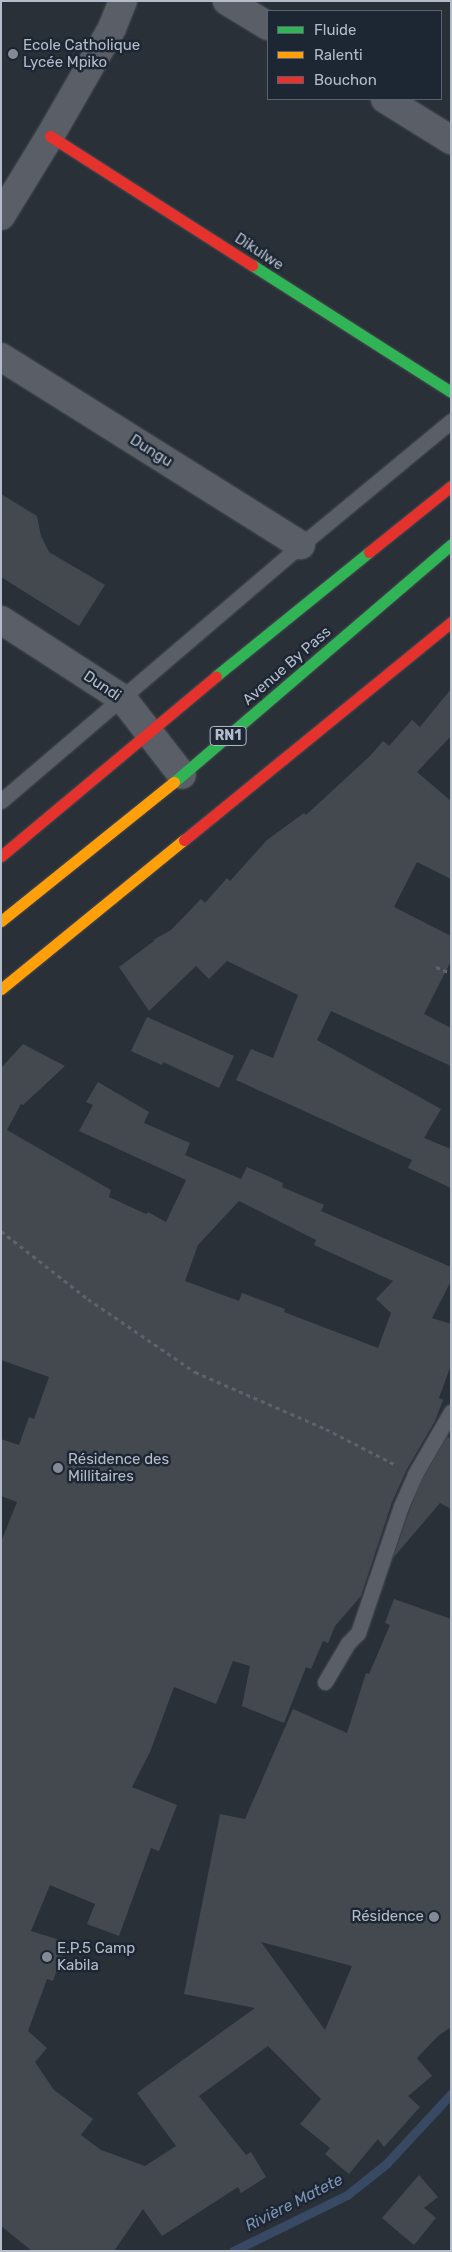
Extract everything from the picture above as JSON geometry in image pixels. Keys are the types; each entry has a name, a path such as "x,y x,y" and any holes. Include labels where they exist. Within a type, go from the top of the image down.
{"main road":[{"name":"Dikulwe","path":"50,136 451,392"},
{"path":"1,856 148,731 451,486"},
{"name":"Avenue By Pass","path":"1,921 182,775 451,545"},
{"path":"1,989 451,622"}],"street":[{"path":"1,216 50,136 112,28 123,1"},
{"path":"228,1 267,25"},
{"path":"388,100 451,140"},
{"name":"Dungu","path":"1,357 301,545"},
{"name":"Dundi","path":"1,620 123,699 182,775"}],"lane":[{"path":"1,801 123,699 301,545 451,421"},
{"path":"325,1682 348,1644 358,1633 401,1506 415,1474 451,1412"}],"path":[{"path":"436,967 451,973"},
{"path":"1,1231 88,1299 195,1372 326,1429 415,1474"}],"building":[{"path":"1,494 37,516 41,536 49,552 105,585 79,626 1,577"},
{"path":"451,689 451,736 417,772 451,801 451,879 417,862 394,907 451,936 451,961 424,1014 451,1028 451,1066 331,1011 317,1040 441,1109 424,1138 451,1149 451,1188 408,1168 412,1160 236,1080 251,1049 273,1058 298,995 227,961 209,979 196,966 149,1011 119,967 153,940 171,930 201,899 205,903 227,878 230,881 267,840 304,813 306,815 371,755 383,741 389,746 412,720 420,727"},
{"path":"147,1017 234,1056 219,1088 163,1062 162,1065 131,1051"},
{"path":"23,1044 65,1066 23,1105 21,1104 7,1130 111,1190 109,1197 146,1214 148,1212 166,1222 186,1180 79,1131 93,1105 86,1102 98,1082 149,1112 144,1123 190,1143 185,1155 241,1179 247,1167 283,1183 282,1187 324,1205 321,1211 451,1267 451,1281 432,1318 451,1324 451,1365 439,1398 443,1400 435,1421 407,1469 392,1502 361,1596 335,1626 328,1643 323,1641 311,1669 306,1667 284,1723 242,1706 250,1666 233,1661 216,1704 174,1687 150,1752 132,1787 177,1805 159,1851 151,1848 119,1936 87,1924 95,1904 50,1885 31,1931 66,1942 53,1981 47,1979 28,2031 47,2048 35,2062 54,2090 93,2119 81,2135 101,2150 145,2166 176,2146 137,2093 255,2008 184,1994 220,1814 245,1819 293,1709 347,1733 366,1673 369,1674 390,1625 385,1623 394,1599 451,1619 451,2027 438,2036 417,2058 432,2076 408,2096 420,2107 384,2147 378,2139 349,2174 325,2154 330,2148 300,2124 321,2099 268,2046 199,2096 246,2155 251,2152 266,2177 241,2193 238,2187 162,2236 143,2209 114,2251 32,2251 1,2226 1,1542 17,1502 1,1496 1,1439 19,1445 29,1417 34,1419 49,1377 1,1360 1,1068","holes":["239,1201 316,1240 314,1245 393,1281 376,1299 391,1313 378,1348 284,1312 285,1309 242,1293 239,1301 185,1281 198,1245","261,1942 352,1966 325,2030"]},
{"path":"447,1437 451,1438 451,1509 440,1503 393,1558 423,1478"},
{"path":"419,2175 438,2197 424,2208 436,2218 414,2245 382,2218"}],"waterway":[{"name":"Rivière Matete","path":"233,2251 347,2195 386,2164 451,2094"}],"traffic: fast":[{"path":"252,265 451,392"},
{"path":"174,782 451,545"},
{"path":"216,676 369,552"}],"traffic: slow":[{"path":"1,921 174,782"},
{"path":"1,989 184,840"}],"traffic: jam":[{"path":"50,136 252,265"},
{"path":"369,552 451,486"},
{"path":"184,840 451,622"},
{"path":"1,856 216,676"}],"place":[{"name":"Ecole Catholique Lycée Mpiko","path":"13,54"},
{"name":"Résidence des Millitaires","path":"58,1468"},
{"name":"Résidence","path":"434,1917"},
{"name":"E.P.5 Camp Kabila","path":"47,1957"}]}
